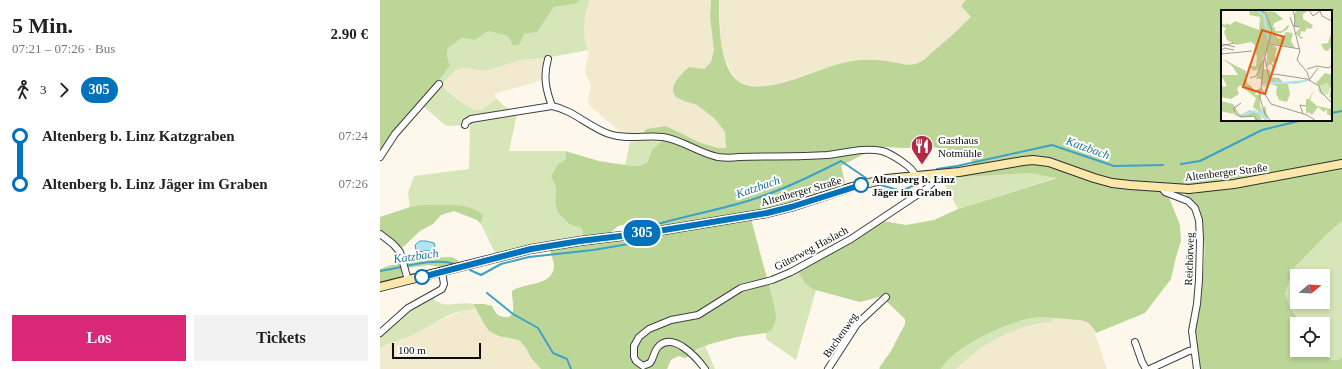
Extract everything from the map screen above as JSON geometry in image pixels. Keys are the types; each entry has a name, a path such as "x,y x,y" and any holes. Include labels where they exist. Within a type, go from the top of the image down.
{"street":[{"path":"548,59 545,69 545,83 552,106"},
{"path":"380,157 395,134 439,84"},
{"path":"465,125 471,118 552,106 569,112 592,126 610,134 632,138 656,137 672,139 716,157 815,155 876,150 891,154 911,169 915,175"},
{"name":"Altenberger Straße","path":"380,287 531,249 646,233 767,213 861,185 915,175 933,174 1033,160 1055,164 1094,178 1112,182 1162,188 1189,189 1212,187 1342,164"},
{"name":"Güterweg Haslach","path":"706,369 689,351 670,342 661,344 657,348 650,363 643,366 636,361 634,357 634,346 639,337 656,325 671,320 698,315 741,288 782,276 851,239 926,189 932,183 933,174"},
{"name":"Reichörweg","path":"1162,188 1165,192 1184,199 1192,205 1199,220 1199,280 1197,304 1192,331 1197,369"},
{"path":"380,234 394,244 400,252 408,280"},
{"path":"380,333 408,308 442,289 444,284 442,272"},
{"name":"Buchenweg","path":"828,369 857,324 886,297"},
{"path":"1135,342 1146,369"},
{"path":"1150,369 1194,350"}],"shaded area":[{"path":"590,0 711,0 710,17 714,50 711,62 704,69 684,101 697,105 714,118 725,132 726,148 718,148 701,143 666,126 646,129 649,135 624,135 590,106 588,99 591,86 585,72 589,53 584,39 583,28"},
{"path":"719,0 966,0 965,2 971,17 949,39 920,62 907,66 892,62 870,60 844,63 777,84 762,87 747,85 738,81 731,72 724,56 721,41"},
{"path":"546,58 542,80 494,94 497,99 486,107 478,110 471,109 441,85 455,71 463,68 480,70 499,67 520,60"},
{"path":"467,309 475,309 483,322 510,338 519,340 526,348 531,358 541,369 380,369 380,348 415,334 436,322"},
{"path":"1054,317 1086,320 1092,325 1107,369 956,369 991,341 1006,333 1021,328 1052,322"}],"green space":[{"path":"380,0 580,0 575,4 554,7 537,32 524,34 520,44 513,46 508,36 488,31 475,40 462,38 448,48 447,56 450,66 380,154"},
{"path":"580,0 590,0 584,25 588,50 546,58 520,60 489,70 463,68 455,71 441,85 459,100 474,109 478,110 488,106 497,99 504,106 513,110 471,117 463,125 448,126 423,106 437,82 450,66 447,56 448,48 462,38 475,40 488,31 508,36 513,46 520,44 524,34 537,32 554,7 575,4"},
{"path":"711,0 719,0 721,44 727,66 738,81 748,86 761,86 775,85 832,66 855,61 880,60 908,65 918,63 925,59 971,17 961,6 966,0 1342,0 1342,161 1226,182 1183,186 1125,182 1104,177 1055,160 1034,157 1015,158 972,165 971,154 951,152 933,147 886,147 862,155 841,166 845,183 829,191 775,208 637,231 622,225 618,226 609,234 583,238 582,228 569,224 558,213 555,202 556,188 551,176 557,165 566,159 565,151 599,161 639,166 647,163 652,150 662,141 660,137 644,133 646,129 666,126 701,143 718,148 726,148 725,132 714,118 697,105 676,97 673,91 676,80 689,67 704,69 711,62 714,50 710,17"},
{"path":"517,114 509,151 565,151 566,159 557,165 551,176 556,188 555,202 558,213 569,224 582,227 583,238 496,255 481,224 483,215 468,207 459,206 428,205 410,207 408,193 414,176 469,169 470,121"},
{"path":"655,139 662,141 652,150 647,163 639,166 625,165 630,142"},
{"path":"1034,164 1166,190 1180,225 1181,241 1171,279 1145,313 1096,333 1088,323 1081,320 1038,317 1023,320 983,336 958,352 941,369 880,369 879,368 891,351 905,324 905,319 886,301 879,297 860,302 812,289 805,283 797,271 883,221 906,225 934,220 958,209 1057,178 1030,173 958,177 962,174"},
{"path":"1342,167 1342,221 1327,234 1294,269 1290,269 1290,280 1285,294 1290,309 1297,317 1290,317 1290,357 1329,357 1331,360 1338,360 1342,357 1342,369 1200,369 1195,326 1203,274 1203,235 1201,222 1197,213 1182,190 1194,194 1202,191"},
{"path":"1030,173 1058,177 958,209 940,176"},
{"path":"445,204 470,208 483,215 481,224 477,220 454,211 441,215 433,224 420,231 402,248 380,232 380,217 421,205"},
{"path":"751,219 774,304 776,319 772,330 766,333 737,337 710,344 698,349 686,358 678,356 671,360 667,369 541,369 531,358 526,348 519,340 499,336 489,331 473,304 492,306 496,313 500,316 509,317 513,312 512,291 517,288 544,281 553,272 554,265 550,249"},
{"path":"1342,221 1342,357 1338,360 1331,360 1329,357 1330,357 1330,317 1297,317 1291,309 1330,309 1330,269 1294,268 1327,234"},
{"path":"451,257 460,263 442,267 428,265 407,268 406,263 421,258"},
{"path":"397,263 402,271 401,279 380,284 380,269"},
{"path":"797,271 807,285 816,290 796,360 766,339 766,333 772,330 774,304 768,282"},
{"path":"1290,280 1290,306 1285,295"},
{"path":"433,298 442,304 473,304 475,309 451,314 415,334 380,348 380,336 407,311"},
{"path":"1040,317 1054,317 1052,322 1024,327 1000,337 977,351 956,369 941,369 958,352 998,329 1024,320"},
{"path":"705,346 715,369 709,369 694,353"}],"water":[{"path":"420,241 434,243 434,250 418,252 415,245"}],"waterway":[{"name":"Katzbach","path":"1332,113 1342,111"},
{"name":"Katzbach","path":"1181,164 1200,161 1262,130 1299,121"},
{"name":"Katzbach","path":"937,169 1052,145 1114,166 1163,165"},
{"name":"Katzbach","path":"648,227 754,199 809,177 841,161 866,178"},
{"name":"Katzbach","path":"881,185 901,191 924,181"},
{"name":"Katzbach","path":"470,270 481,275 501,264 529,257 593,250 641,242 646,236"},
{"name":"Katzbach","path":"380,271 428,262 446,262 454,264"},
{"path":"487,293 513,314 538,328 553,353 567,359 571,369"}],"bus line":[{"name":"305","path":"422,277 531,249 646,233 767,213 861,185"}],"place":[{"name":"Gasthaus Notmühle","path":"922,166"},
{"name":"Altenberg b. Linz Jäger im Graben","path":"861,185"}]}
